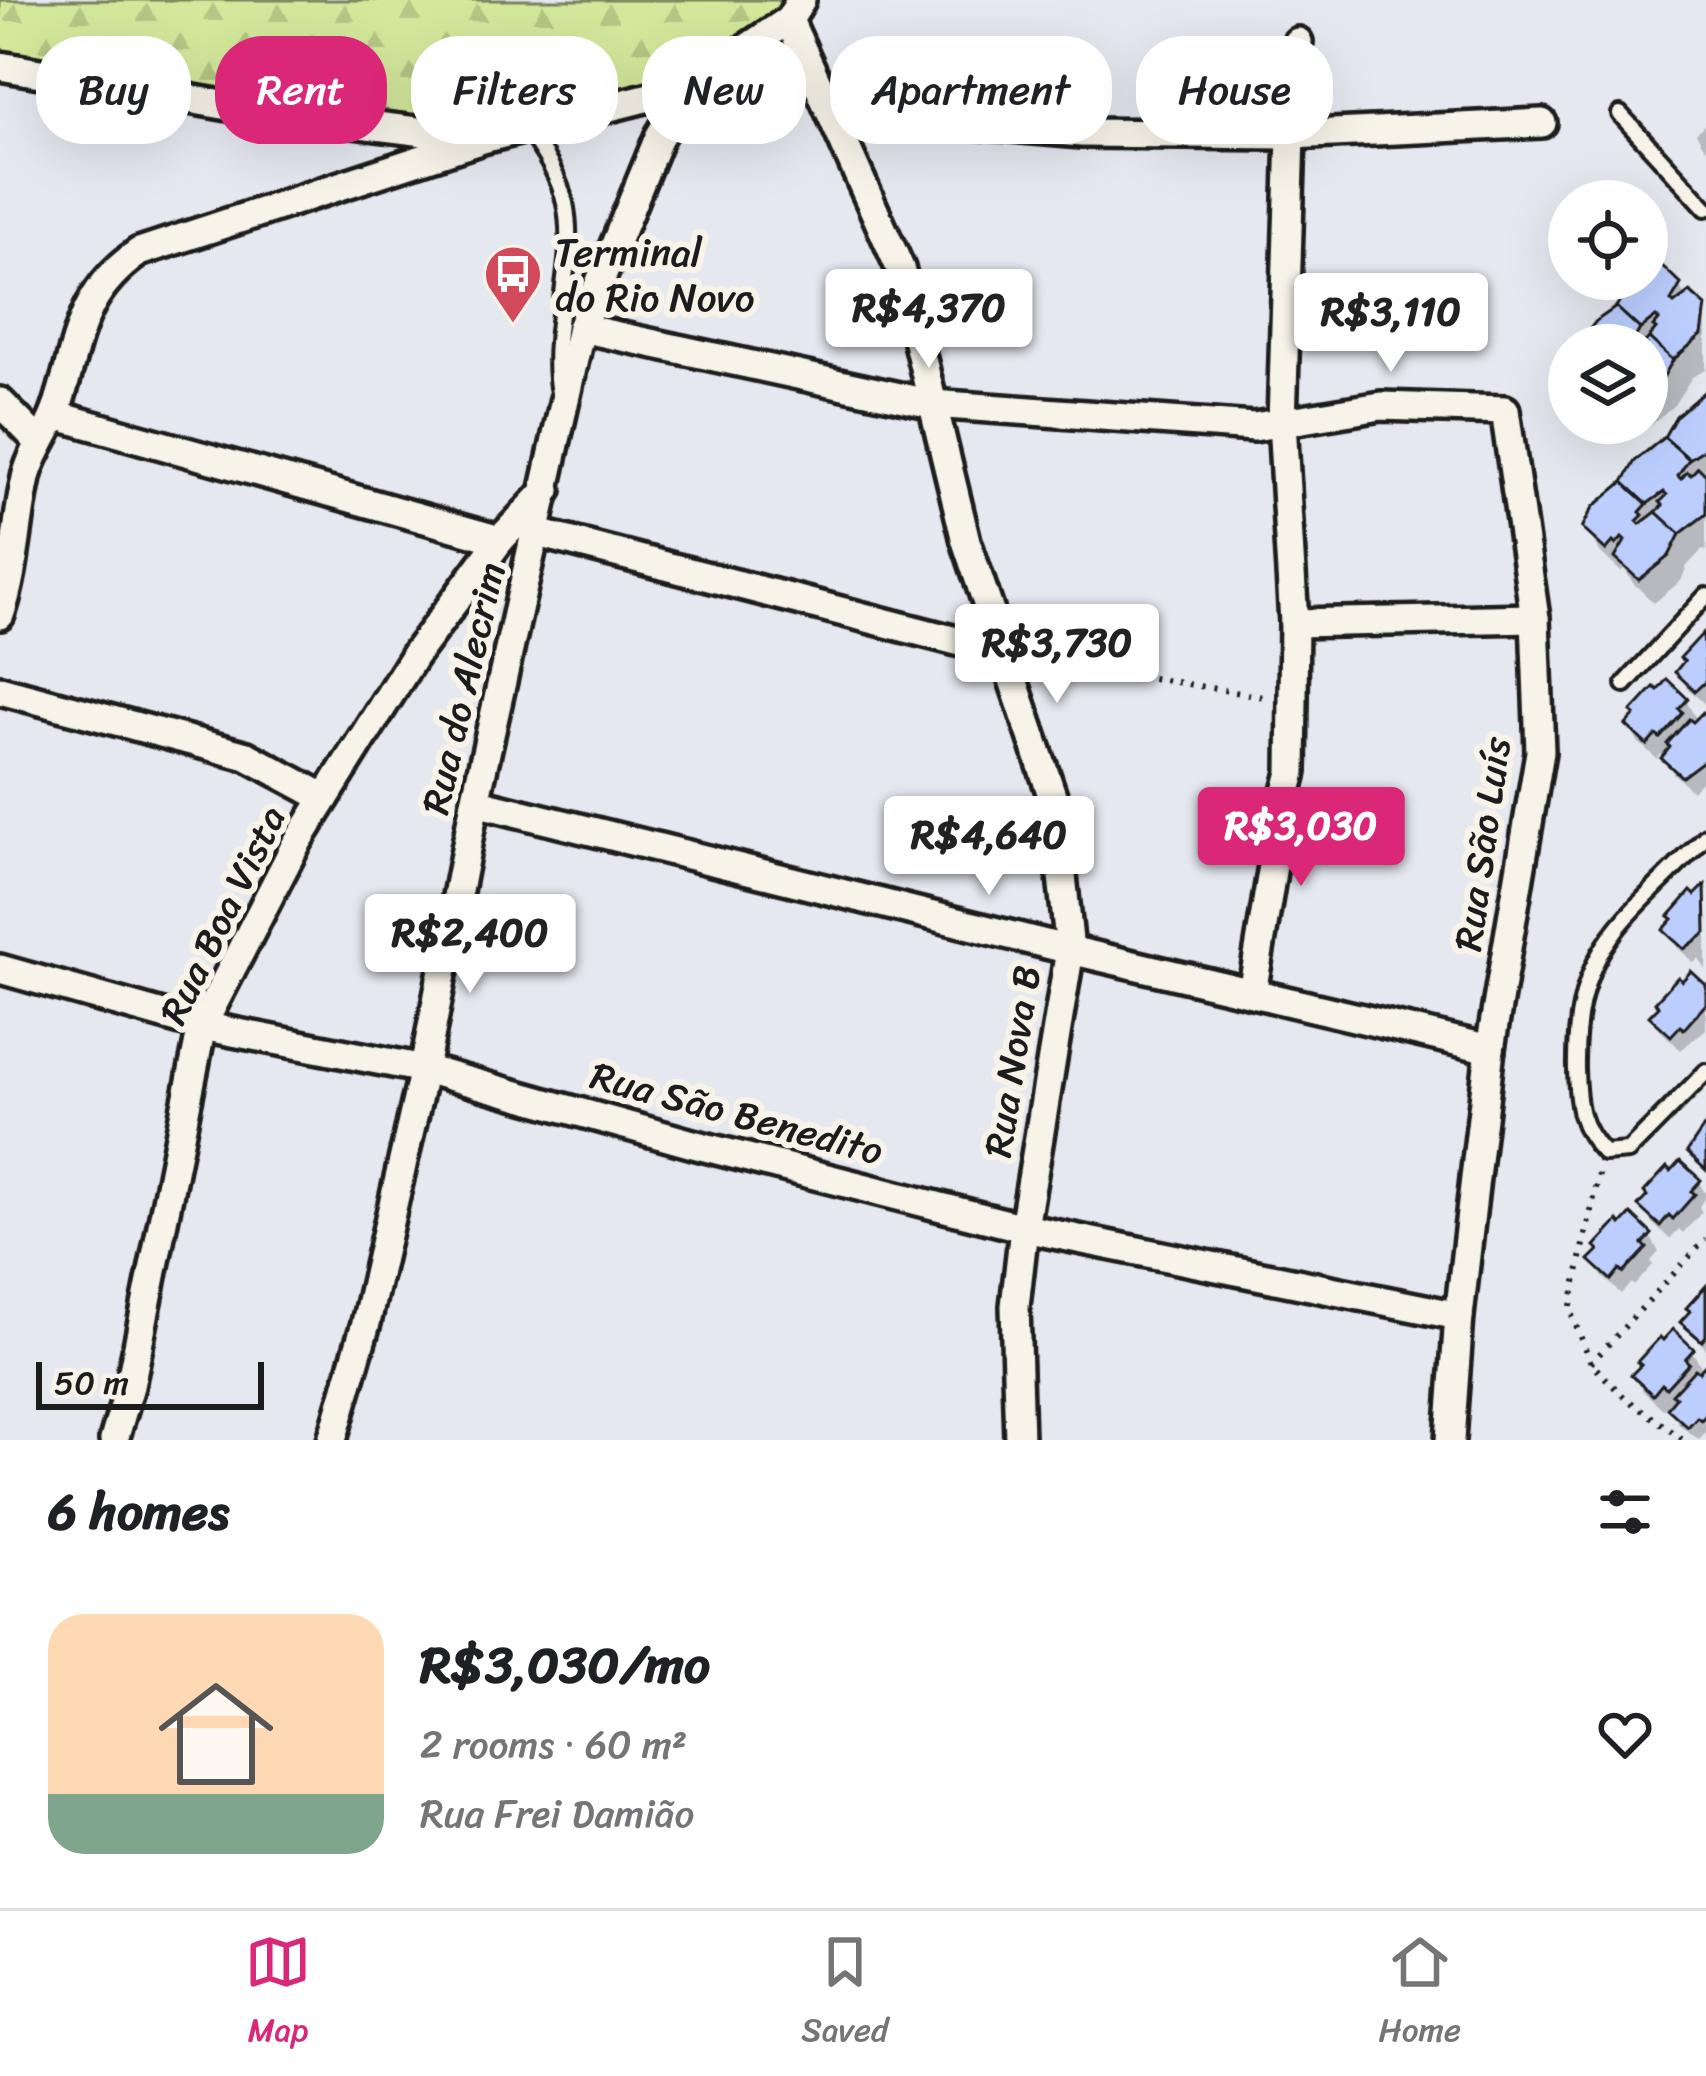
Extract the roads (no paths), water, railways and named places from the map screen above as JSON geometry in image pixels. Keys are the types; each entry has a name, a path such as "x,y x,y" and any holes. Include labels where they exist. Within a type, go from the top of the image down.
{"street":[{"name":"Rua do Alecrim","path":"759,36 795,10"},
{"name":"Rua Nova B","path":"795,10 830,104"},
{"path":"0,66 263,112 411,131"},
{"path":"1333,133 1542,123"},
{"path":"0,615 27,472 55,415 84,311 114,269 139,252 471,144"},
{"name":"Rua do Alecrim","path":"332,1440 366,1323 424,1069 475,802 538,533 561,406 581,328 655,144"},
{"name":"Rua Nova B","path":"847,144 900,268 966,541 1054,801 1070,950 1015,1306 1019,1440"},
{"path":"1252,993 1292,772 1294,623 1282,422 1291,144"},
{"path":"581,328 932,404 1254,427 1282,422"},
{"path":"0,402 40,443"},
{"name":"Rua São Luís","path":"1282,422 1381,406 1505,410 1534,618 1540,752 1490,1049 1459,1316 1450,1440"},
{"path":"55,415 500,540"},
{"path":"0,494 27,472"},
{"name":"Rua Boa Vista","path":"114,1440 130,1386 202,1026 295,846 414,656 500,540 547,490"},
{"path":"538,533 1007,653"},
{"path":"1294,623 1534,618"},
{"path":"0,690 248,756 325,798"},
{"path":"475,802 1490,1049"},
{"name":"Rua São Benedito","path":"0,969 202,1026 424,1069 1024,1228 1459,1316"}],"lane":[{"path":"1620,114 1706,208"},
{"path":"537,144 565,202 566,246 554,363 561,406"},
{"path":"1625,684 1706,596"},
{"path":"1706,836 1617,924 1586,982 1576,1031 1577,1111 1588,1137 1604,1153 1628,1151 1706,1072"}],"place":[{"name":"Terminal do Rio Novo","path":"513,325"}]}
